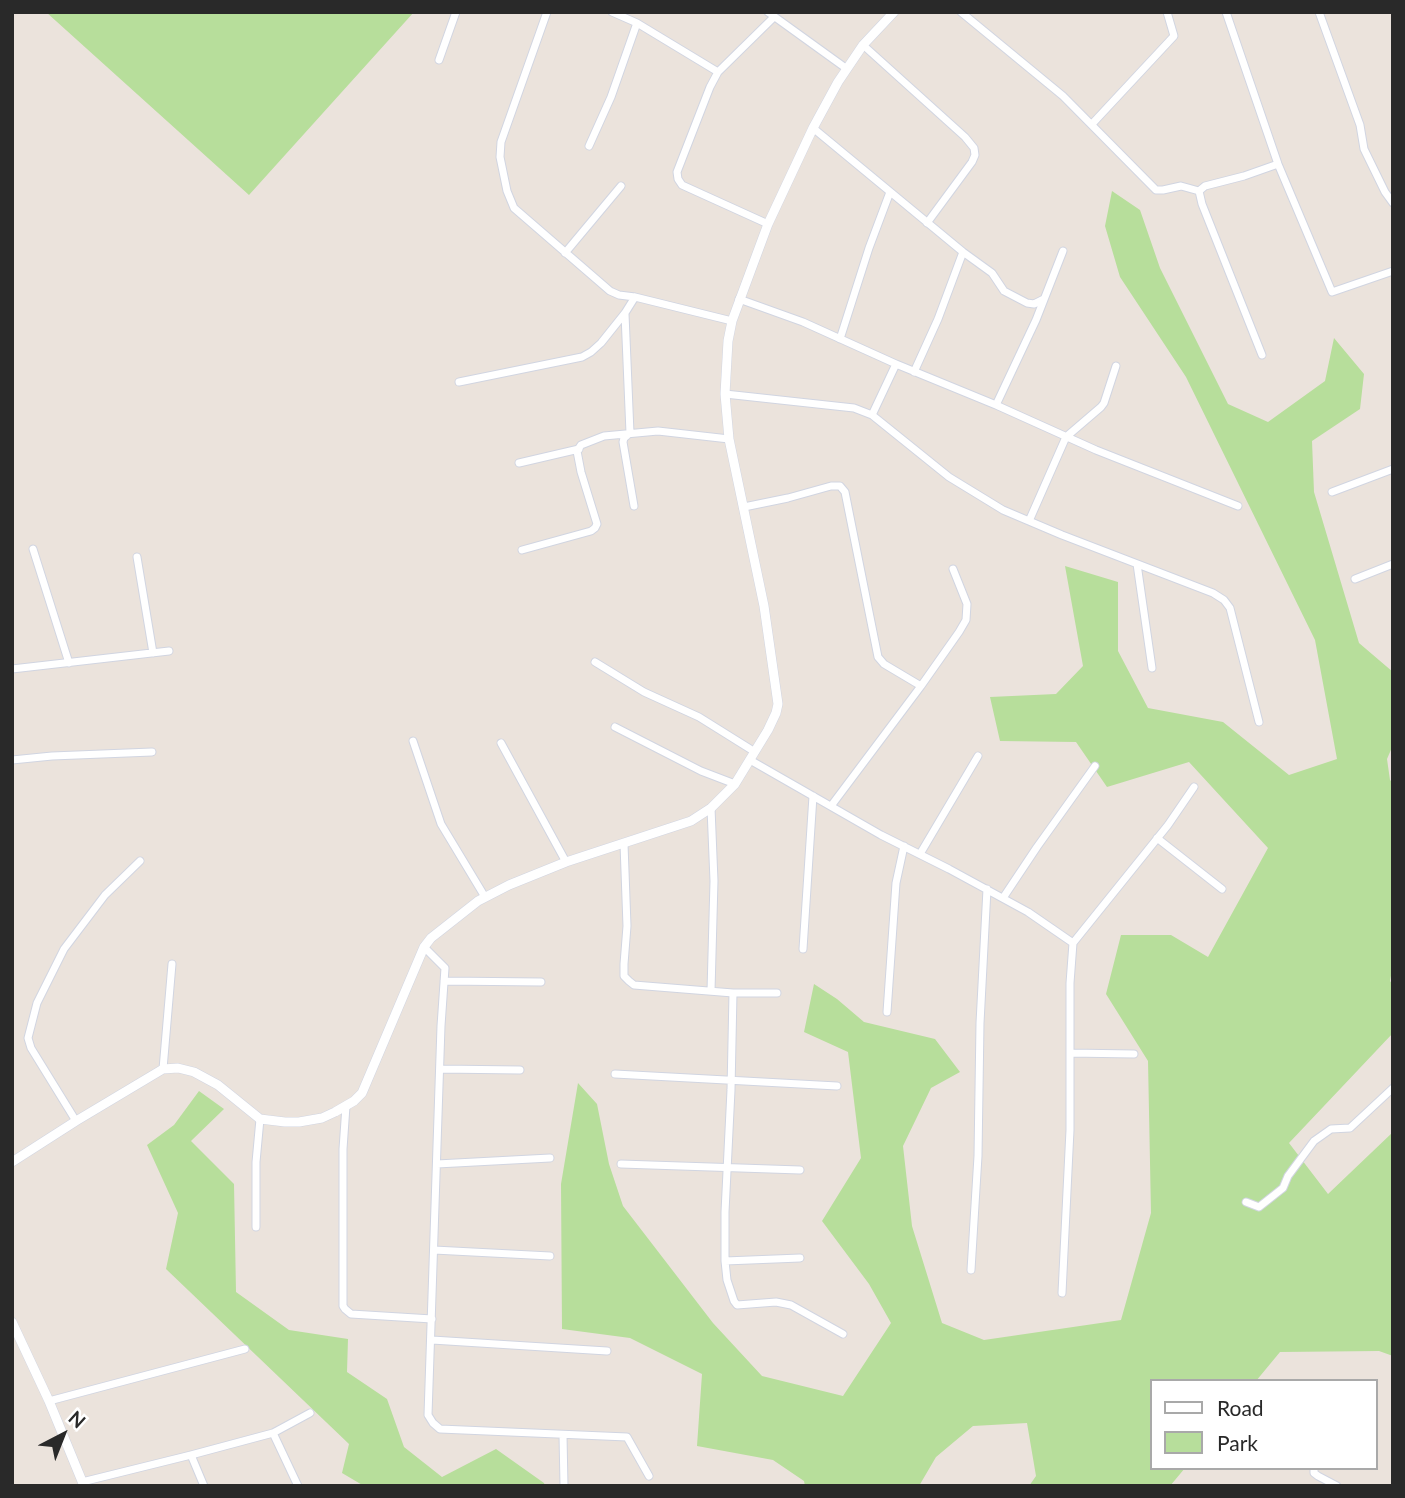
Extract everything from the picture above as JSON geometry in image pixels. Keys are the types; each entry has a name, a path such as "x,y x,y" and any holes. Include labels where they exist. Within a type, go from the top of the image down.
{"street":[{"path":"439,60 456,12"},
{"path":"547,12 501,142 500,157 507,191 514,208 619,296 635,297 732,321"},
{"path":"612,12 637,23 719,72"},
{"path":"12,1162 163,1069 178,1068 194,1072 218,1085 260,1119 299,1122 322,1118 346,1107 362,1093 424,947 431,938 485,897 566,862 691,821 710,808 735,784 768,730 778,704 764,606 729,439 725,394 732,321 768,224 813,128 863,45 894,12"},
{"path":"961,12 1063,96 1156,190 1181,186 1199,191"},
{"path":"1092,124 1174,36 1167,12"},
{"path":"1226,12 1278,164 1332,292 1393,271"},
{"path":"1319,12 1360,125 1364,149 1393,203"},
{"path":"768,224 682,185 678,179 677,173 710,87 719,72 771,15 847,69"},
{"path":"589,146 611,97 637,23"},
{"path":"863,45 974,148 972,162 927,223"},
{"path":"813,128 993,275 1008,294 1034,304 1044,299"},
{"path":"1199,191 1205,186 1278,164"},
{"path":"565,253 621,186"},
{"path":"1199,191 1262,355"},
{"path":"840,339 890,192"},
{"path":"996,405 1063,251"},
{"path":"914,372 938,319 962,252"},
{"path":"459,382 582,357 601,343 635,297"},
{"path":"739,299 803,322 1066,437 1238,506"},
{"path":"625,313 630,433"},
{"path":"872,415 896,364"},
{"path":"1029,521 1066,437 1104,403 1116,366"},
{"path":"725,394 854,408 872,415 949,477 1003,510 1213,593 1230,608 1259,722"},
{"path":"519,464 579,449 604,436 658,430 729,439"},
{"path":"630,433 623,442 634,506"},
{"path":"522,550 595,528 597,524 581,472 577,451 579,449"},
{"path":"1332,492 1393,469"},
{"path":"744,507 831,485 840,486 845,492 878,657 884,664 921,686"},
{"path":"33,549 69,663"},
{"path":"137,557 153,653"},
{"path":"1137,564 1152,668"},
{"path":"1355,579 1393,564"},
{"path":"831,806 921,686 966,620 967,604 953,569"},
{"path":"12,669 169,651"},
{"path":"595,662 644,692 699,717 813,796 1028,912 1073,943"},
{"path":"615,727 701,771 735,784"},
{"path":"413,741 441,824 485,897"},
{"path":"501,743 566,862"},
{"path":"12,760 152,752"},
{"path":"920,854 978,756"},
{"path":"1003,898 1095,766"},
{"path":"1062,1293 1070,1130 1070,983 1073,943 1194,787"},
{"path":"803,949 813,796"},
{"path":"710,808 715,881 711,991"},
{"path":"1157,838 1222,889"},
{"path":"624,844 627,926 624,976 634,985 733,993 777,993"},
{"path":"887,1012 896,883 904,846"},
{"path":"76,1121 28,1038 37,1003 64,949 105,895 140,860"},
{"path":"971,1270 978,1156 980,1023 987,889"},
{"path":"424,947 445,968 428,1415 440,1429 627,1437 649,1476"},
{"path":"163,1069 172,964"},
{"path":"444,981 541,982"},
{"path":"733,993 725,1261 727,1280 737,1305 776,1302 791,1305 843,1334"},
{"path":"1070,1053 1134,1054"},
{"path":"440,1069 520,1070"},
{"path":"615,1074 837,1086"},
{"path":"1246,1202 1259,1208 1283,1188 1288,1176 1314,1141 1331,1129 1350,1128 1393,1087"},
{"path":"346,1107 343,1149 343,1306 351,1314 432,1319"},
{"path":"256,1227 256,1162 260,1119"},
{"path":"436,1164 550,1158"},
{"path":"621,1164 800,1170"},
{"path":"434,1250 550,1256"},
{"path":"725,1261 800,1258"},
{"path":"12,1322 49,1401 83,1484 274,1433 310,1413"},
{"path":"432,1340 607,1351"},
{"path":"49,1401 245,1349"},
{"path":"274,1433 298,1486"},
{"path":"563,1435 564,1486"},
{"path":"191,1455 204,1486"},
{"path":"1314,1470 1318,1476 1337,1486"}],"green space":[{"path":"46,12 414,12 249,195"},
{"path":"1112,191 1140,210 1160,268 1228,404 1268,422 1325,381 1334,338 1364,374 1360,409 1312,441 1314,492 1359,643 1393,672 1393,745 1387,759 1390,780 1393,783 1393,965 1390,981 1393,985 1393,1033 1289,1143 1328,1194 1393,1132 1393,1356 1379,1351 1280,1352 1258,1379 1150,1379 1150,1470 1183,1470 1170,1486 1029,1486 1036,1476 1027,1423 973,1426 936,1457 919,1486 805,1486 804,1481 773,1460 697,1446 702,1374 630,1338 562,1329 561,1184 578,1083 597,1104 609,1164 623,1206 713,1323 762,1376 843,1396 891,1323 869,1284 822,1221 861,1158 848,1052 804,1032 814,984 864,1022 935,1039 960,1072 931,1088 903,1146 912,1226 942,1323 984,1340 1121,1320 1151,1213 1148,1061 1106,994 1121,935 1171,935 1208,957 1268,848 1189,762 1107,787 1076,742 1000,741 990,697 1056,694 1083,666 1065,566 1118,582 1118,651 1148,708 1223,722 1289,775 1337,759 1315,640 1186,377 1120,277 1105,226"},
{"path":"199,1091 224,1109 191,1141 234,1184 236,1292 289,1330 348,1339 347,1372 387,1399 404,1447 442,1477 496,1449 545,1486 364,1486 342,1473 349,1444 166,1269 178,1213 147,1145 174,1125"}]}
